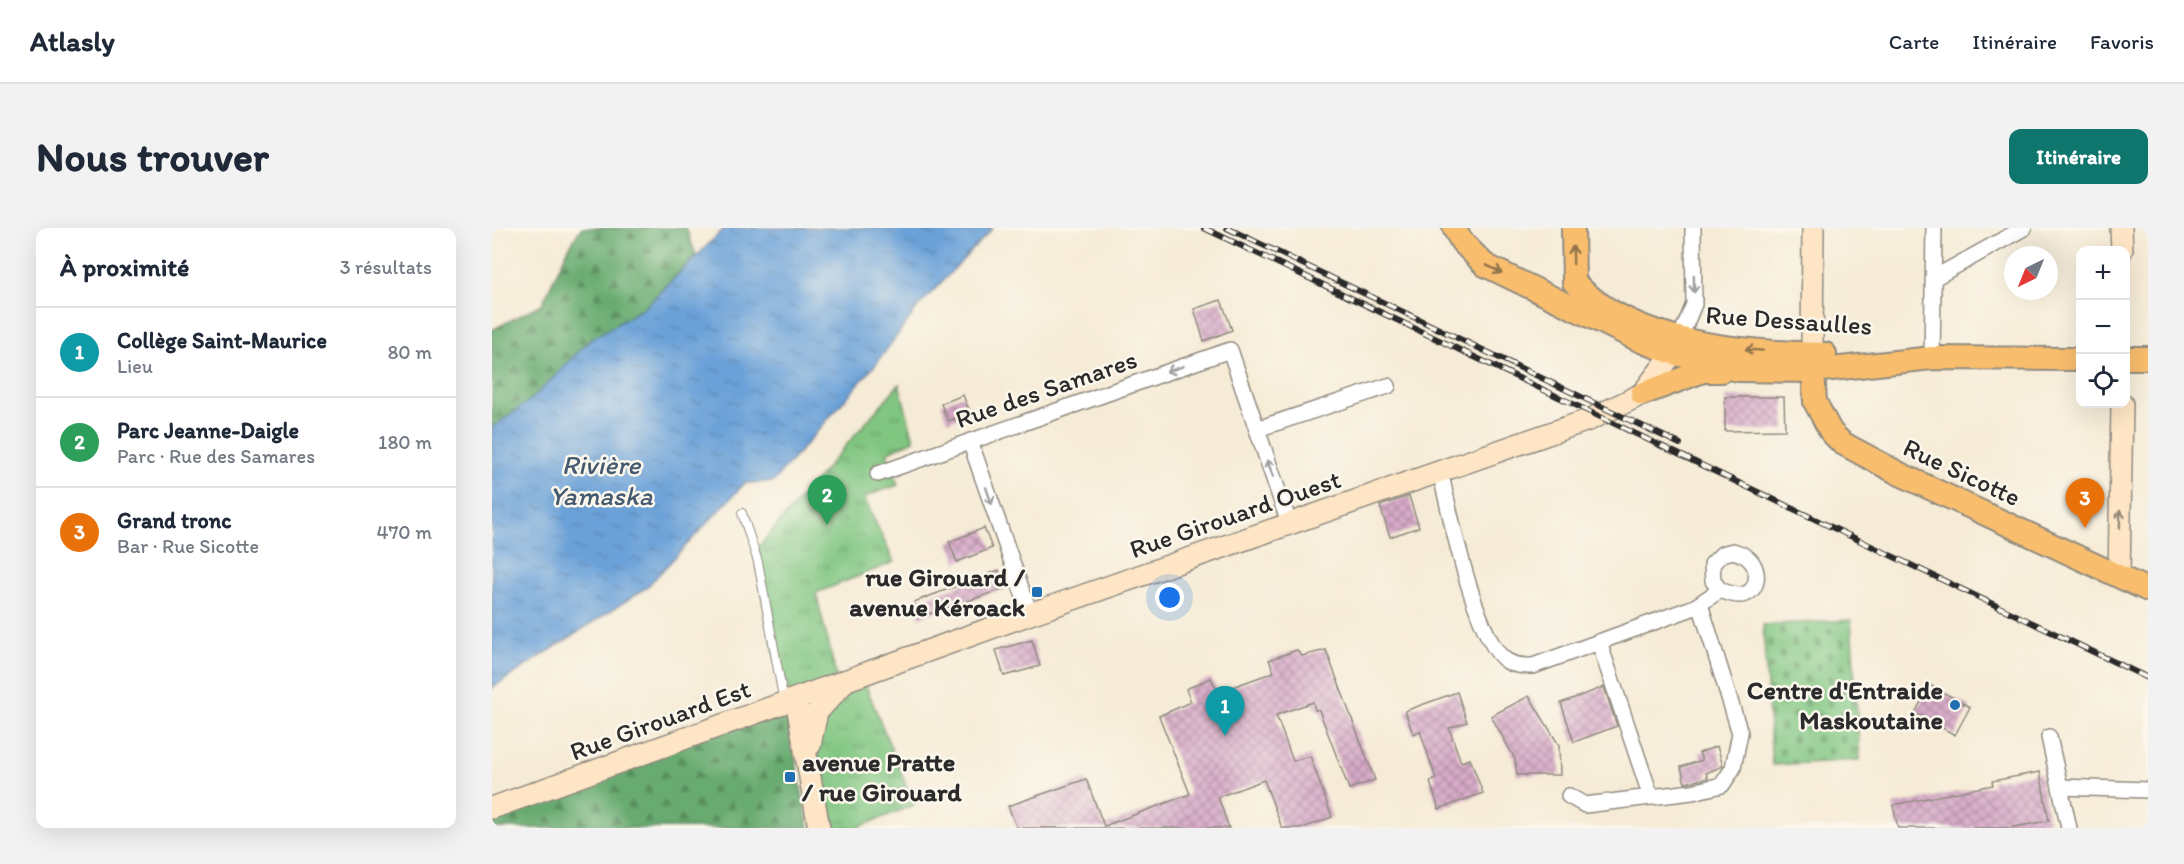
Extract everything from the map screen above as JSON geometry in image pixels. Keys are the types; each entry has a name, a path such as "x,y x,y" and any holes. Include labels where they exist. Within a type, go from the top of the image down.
{"main road":[{"name":"Rue Dessaulles","path":"1454,228 1462,242 1485,265 1641,341 1676,346 1724,348 1812,362 1881,366 1908,359 1932,358 2076,359"},
{"path":"1551,297 1564,291 1574,282 1573,228"},
{"name":"Rue Dessaulles","path":"1574,282 1590,299 1635,321 1676,346 1738,370 1812,362"},
{"path":"2130,358 2148,358"},
{"name":"Rue Sicotte","path":"1812,362 1815,402 1831,432 1842,443 1864,457 2148,590"},
{"path":"1642,394 1703,371 1738,370"}],"street":[{"path":"1642,394 1676,346 1694,304 1693,228"},
{"path":"1812,362 1813,228"},
{"path":"1932,358 1934,228"},
{"path":"1934,278 2024,228"},
{"path":"2121,228 2122,246"},
{"name":"Rue des Samares","path":"878,474 1230,350 1257,429"},
{"path":"1289,523 1257,429 1388,386"},
{"name":"Rue Girouard Ouest","path":"846,682 1030,614 1591,419 1642,394"},
{"path":"2119,577 2122,408"},
{"path":"970,441 1030,614"},
{"path":"1440,471 1464,571 1494,649 1506,661 1518,666 1533,666 1700,604 1720,590"},
{"path":"1569,796 1585,805 1722,785 1733,768 1740,733 1700,604"},
{"path":"1599,642 1651,797"},
{"path":"808,760 811,733 817,712 846,682"},
{"name":"Rue Girouard Est","path":"492,808 846,682"},
{"path":"790,701 808,760 819,828"},
{"path":"2049,737 2069,828"},
{"path":"2060,787 2148,790"}],"lane":[{"path":"742,513 758,562 790,701"}],"green space":[{"path":"581,228 686,228 696,255 644,308 590,340 533,398 492,428 492,330 542,304 568,249"},
{"path":"899,384 914,440 887,453 898,485 864,497 894,562 816,593 837,680 784,701 754,552"},
{"path":"1851,620 1860,760 1772,765 1763,625"},
{"path":"864,681 914,805 856,828 835,828 817,751 821,714 848,690"},
{"path":"784,701 809,828 492,828 492,809"}],"water":[{"name":"Rivière Yamaska","path":"725,228 993,228 918,307 876,364 773,482 745,483 646,588 492,688 492,428 533,398 590,340 644,308"}],"building":[{"path":"1221,300 1232,330 1204,341 1194,309"},
{"path":"963,395 970,413 948,421 941,404"},
{"path":"1725,397 1784,397 1785,430 1725,431"},
{"path":"1409,496 1419,527 1390,537 1380,506"},
{"path":"984,528 992,548 957,562 949,542"},
{"path":"999,570 1006,588 920,617 914,602"},
{"path":"1032,640 1040,666 1004,676 996,650"},
{"path":"1297,650 1302,656 1326,650 1375,780 1349,789 1319,710 1315,710 1313,702 1276,715 1293,761 1310,756 1332,817 1303,828 1282,828 1264,780 1218,797 1229,828 1017,828 1008,806 1086,779 1104,826 1190,794 1159,716 1191,702 1186,689 1211,678 1218,692 1274,672 1269,660"},
{"path":"1930,685 1970,707 1955,735 1915,713"},
{"path":"1604,687 1617,726 1574,742 1561,703"},
{"path":"1457,692 1467,722 1449,728 1461,762 1470,759 1483,793 1439,809 1430,782 1436,779 1420,731 1413,734 1405,711"},
{"path":"1529,696 1559,745 1560,775 1517,775 1515,759 1491,716"},
{"path":"1717,746 1723,766 1706,773 1708,778 1685,783 1681,767 1702,760 1699,753"},
{"path":"2040,772 2049,821 2008,828 1898,828 1893,805 1993,785 1992,781"}],"railway":[{"path":"1204,228 2148,678"},
{"path":"1227,228 1680,444"}],"place":[{"name":"Parc Jeanne-Daigle","path":"827,525"},
{"name":"Grand tronc","path":"2085,528"},
{"name":"rue Girouard / avenue Kéroack","path":"1037,592"},
{"name":"Centre d'Entraide Maskoutaine","path":"1955,705"},
{"name":"Collège Saint-Maurice","path":"1225,736"},
{"name":"avenue Pratte / rue Girouard","path":"790,777"}]}
